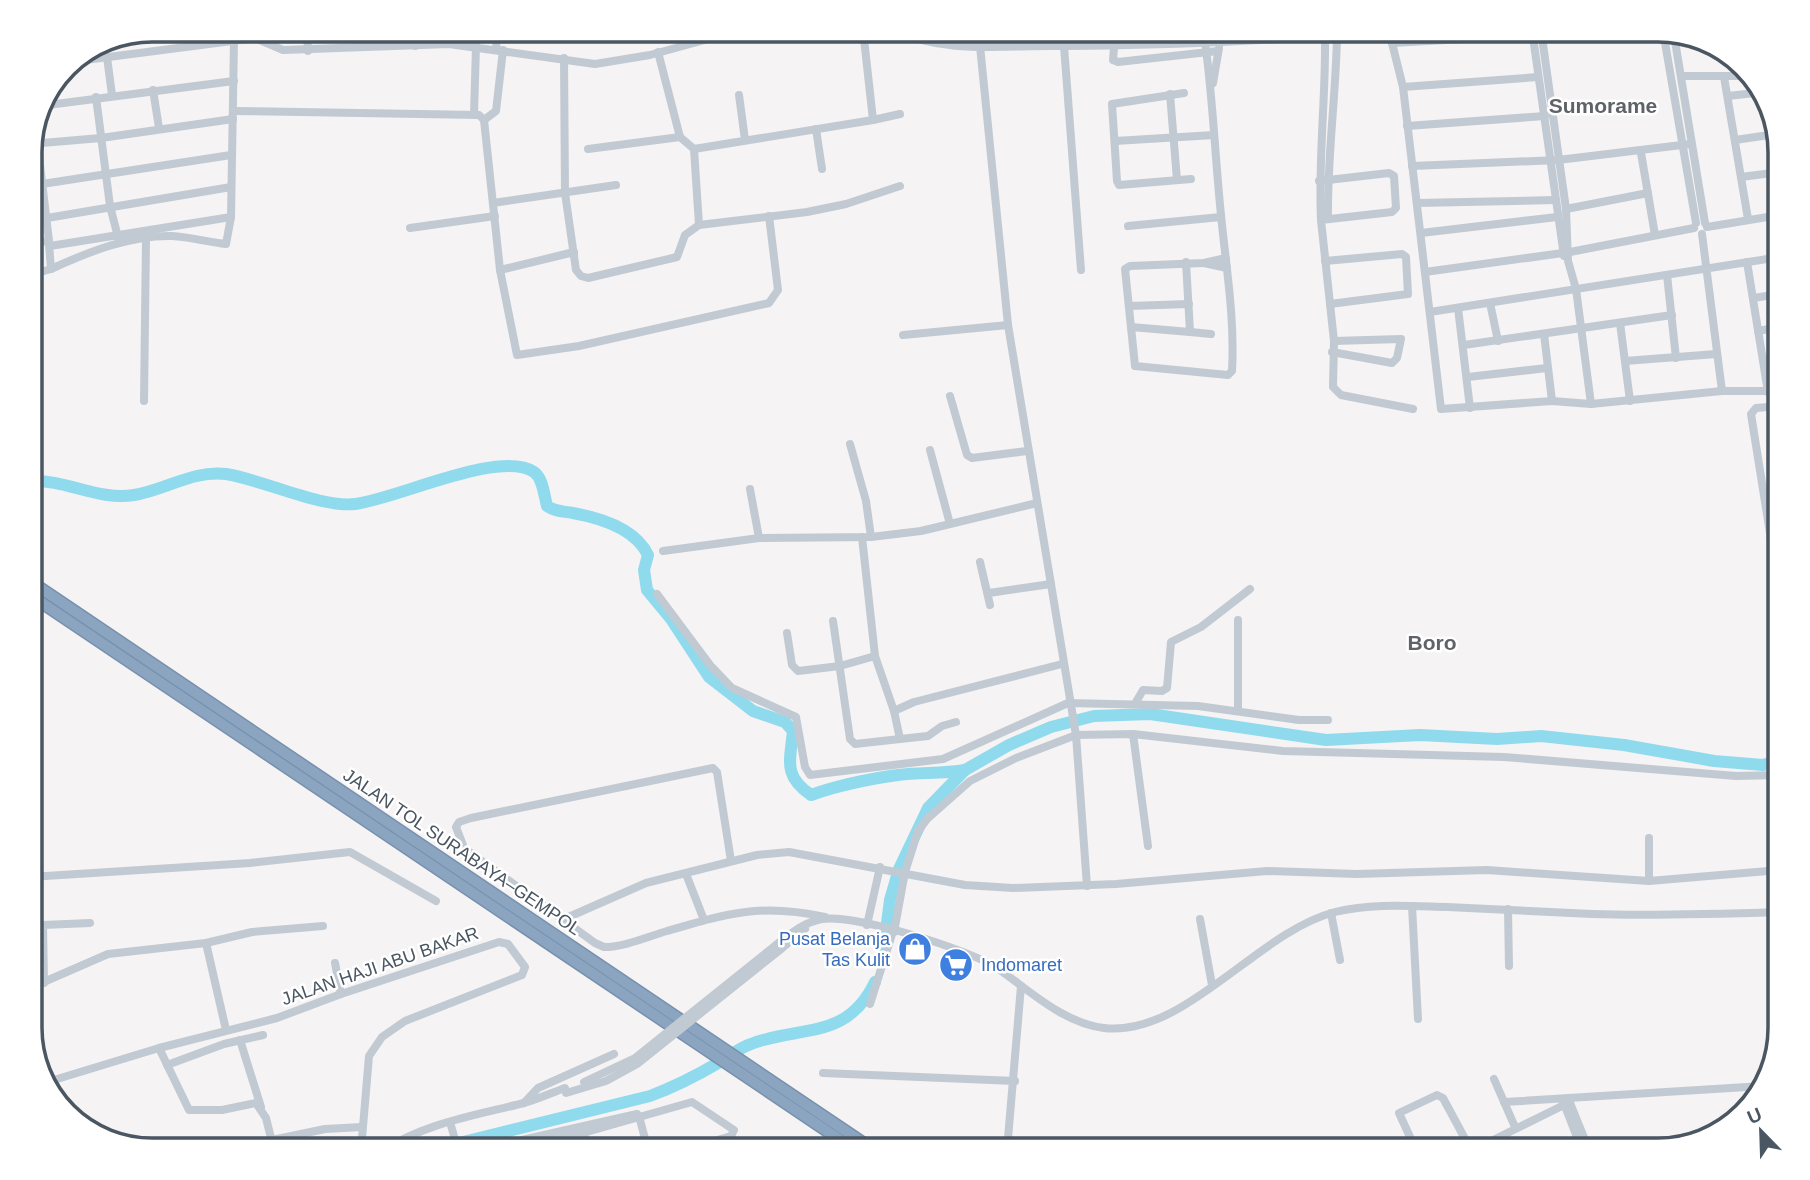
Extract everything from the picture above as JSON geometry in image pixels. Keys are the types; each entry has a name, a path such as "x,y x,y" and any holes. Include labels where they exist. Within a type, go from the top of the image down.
{"highway":[{"name":"JALAN TOL SURABAYA–GEMPOL","path":"42,589 707,1044 838,1138"},
{"name":"JALAN TOL SURABAYA–GEMPOL","path":"42,603 707,1044"},
{"name":"JALAN TOL SURABAYA–GEMPOL","path":"732,1062 855,1138"}],"street":[{"path":"94,59 219,42"},
{"path":"42,244 196,238 226,244 231,217 234,42"},
{"path":"268,42 283,50 308,51 476,46 595,64 696,42"},
{"path":"308,42 308,51"},
{"path":"415,42 415,46"},
{"path":"484,121 496,111 500,50 498,42"},
{"path":"864,42 873,120"},
{"path":"927,42 985,47 1114,48 1206,47 1261,42"},
{"path":"986,42 1008,325 1075,733 1087,886"},
{"path":"1325,42 1323,181 1325,261 1334,341 1333,387 1337,394 1413,409"},
{"path":"1323,181 1336,42"},
{"path":"1405,42 1392,43 1408,126 1439,407 1446,411 1552,401 1591,404 1722,391 1768,392 1747,262"},
{"path":"1537,42 1538,77 1566,209 1566,256"},
{"path":"1538,42 1554,160 1557,216 1576,289 1591,404"},
{"path":"1666,43 1701,227 1722,391"},
{"path":"1676,44 1681,76 1685,145"},
{"path":"474,115 476,46"},
{"path":"1064,46 1081,270"},
{"path":"1212,86 1219,46"},
{"path":"1114,48 1114,60 1118,62 1206,47"},
{"path":"1206,47 1212,86 1221,217 1226,258 1234,333 1232,371 1228,375 1135,366 1127,267 1226,258"},
{"path":"658,52 680,137 694,149 699,225"},
{"path":"107,57 112,95"},
{"path":"564,58 565,193 576,270 581,276 612,273 677,257 685,235 699,225 846,204 900,186"},
{"path":"1681,76 1738,76"},
{"path":"1402,87 1538,77"},
{"path":"1724,77 1748,219"},
{"path":"53,104 234,81"},
{"path":"153,90 159,128"},
{"path":"1184,93 1113,102 1115,141 1119,185 1191,179"},
{"path":"1728,96 1751,93"},
{"path":"1170,94 1177,180"},
{"path":"738,95 745,141"},
{"path":"96,97 110,206 118,240"},
{"path":"42,143 101,138 233,115 479,114 484,121 500,270 517,355 579,346 769,303 776,297 778,290 769,216"},
{"path":"694,149 900,114"},
{"path":"1408,126 1545,116"},
{"path":"816,129 822,169"},
{"path":"1115,141 1214,135"},
{"path":"1735,140 1767,135"},
{"path":"588,149 680,137"},
{"path":"1412,166 1554,160 1641,153 1685,145"},
{"path":"1641,153 1656,235"},
{"path":"42,181 231,155"},
{"path":"1323,181 1389,173 1394,176 1396,208 1392,212 1324,219"},
{"path":"1741,177 1768,174"},
{"path":"493,203 616,185"},
{"path":"42,213 110,206 231,187"},
{"path":"42,188 51,269"},
{"path":"1566,209 1648,193"},
{"path":"1417,203 1555,200"},
{"path":"410,228 495,216"},
{"path":"1421,233 1557,216"},
{"path":"1425,272 1566,256 1656,235 1768,216"},
{"path":"42,272 118,240 231,217"},
{"path":"1128,226 1221,217"},
{"path":"144,401 146,239"},
{"path":"500,270 574,252"},
{"path":"1325,261 1402,254 1406,257 1408,294 1330,304"},
{"path":"1430,312 1768,259"},
{"path":"1186,262 1190,332"},
{"path":"1205,262 1227,268"},
{"path":"1667,275 1676,358"},
{"path":"1753,298 1768,296"},
{"path":"1490,303 1498,341"},
{"path":"1129,306 1189,304"},
{"path":"1458,308 1470,408"},
{"path":"1464,345 1672,315"},
{"path":"1620,323 1630,401"},
{"path":"903,335 1008,325"},
{"path":"1132,327 1212,334"},
{"path":"1758,331 1768,329"},
{"path":"1544,334 1552,401"},
{"path":"1332,352 1392,363 1397,358 1401,339 1334,341"},
{"path":"1625,361 1716,354"},
{"path":"1763,360 1768,360"},
{"path":"1468,377 1548,368"},
{"path":"950,396 967,455 972,458 1027,451"},
{"path":"1768,407 1756,408 1751,414 1768,510"},
{"path":"850,444 866,501 874,656 894,711 900,739"},
{"path":"929,450 950,524"},
{"path":"750,489 759,538"},
{"path":"663,551 759,538 866,537 950,524 1037,503"},
{"path":"980,562 990,605"},
{"path":"989,593 1051,584"},
{"path":"1136,702 1143,690 1164,691 1167,688 1171,642 1201,627 1250,589"},
{"path":"657,594 710,665 732,688 790,712 796,718 805,767 810,775 943,759 1069,705 1136,702 1238,711 1282,718 1328,720"},
{"path":"1238,620 1238,711"},
{"path":"833,621 851,741 855,744 928,736 942,726 957,722"},
{"path":"788,633 792,665 796,670 840,666 874,656"},
{"path":"894,711 914,702 1062,664"},
{"path":"870,1004 892,931 904,872 919,831 946,799 984,774 1075,733 1133,734 1283,751 1504,757 1736,776 1768,775"},
{"path":"1133,734 1148,846"},
{"path":"731,861 717,772 713,768 569,796 457,824 464,848 595,943 608,947 704,920 774,908 867,925 961,949 996,967 1021,986 1083,1023 1116,1028 1150,1023 1290,933 1331,913 1375,905 1629,915 1768,912"},
{"path":"1648,838 1650,881"},
{"path":"42,876 250,863 350,852 436,901"},
{"path":"564,919 635,887 687,876 731,861 793,852 965,885 1013,888 1087,886 1267,871 1357,874 1487,870 1650,881 1768,871"},
{"path":"867,925 882,868"},
{"path":"687,876 704,920"},
{"path":"1412,906 1418,1019"},
{"path":"1508,909 1509,966"},
{"path":"1331,913 1340,960"},
{"path":"407,1138 565,1091 609,1073 635,1058 809,924 831,919"},
{"path":"1200,919 1212,985"},
{"path":"90,923 43,925 44,983 108,954 206,943 252,932 323,926"},
{"name":"JALAN HAJI ABU BAKAR","path":"56,1080 163,1056 226,1030 278,1018 341,994 499,942 510,947 526,969 518,978 405,1021 382,1037 369,1056 362,1138"},
{"path":"206,943 226,1030"},
{"path":"335,963 341,994"},
{"path":"1008,1138 1021,986"},
{"path":"261,1107 256,1103 222,1110 191,1111 163,1056 263,1035"},
{"path":"240,1040 271,1138"},
{"path":"528,1102 538,1088 614,1054"},
{"path":"823,1073 1015,1082"},
{"path":"1494,1079 1515,1127"},
{"path":"1504,1102 1751,1087"},
{"path":"1410,1138 1399,1117 1400,1112 1437,1095 1444,1098 1466,1138"},
{"path":"1494,1138 1566,1100"},
{"path":"1566,1100 1578,1138"},
{"path":"1566,1100 1583,1138"},
{"path":"553,1138 692,1102 734,1130 731,1136 724,1138"},
{"path":"639,1116 645,1138"},
{"path":"451,1125 454,1138"},
{"path":"281,1138 324,1129 362,1127"},
{"path":"583,1130 585,1138"}],"waterway":[{"path":"42,481 121,496 146,492 202,475 226,474 325,502 355,504 473,471 518,467 534,472 541,482 547,506 606,521 626,531 642,546 648,555 644,570 647,590 671,619 709,677 753,711 785,722 793,731 790,767 796,781 811,795 843,785 887,777 965,770"},
{"path":"882,961 890,900 899,869 928,808 965,770 1009,745 1051,727 1094,716 1150,714 1326,740 1420,735 1497,739 1541,736 1624,745 1714,761 1768,764"},
{"path":"480,1138 650,1096 693,1077 747,1046 769,1038 836,1023 851,1014 864,1001 875,982"}],"place":[{"name":"Pusat Belanja Tas Kulit","path":"915,949"},
{"name":"Indomaret","path":"956,965"}],"district":[{"name":"Sumorame","path":"1603,105"},
{"name":"Boro","path":"1432,642"}]}
